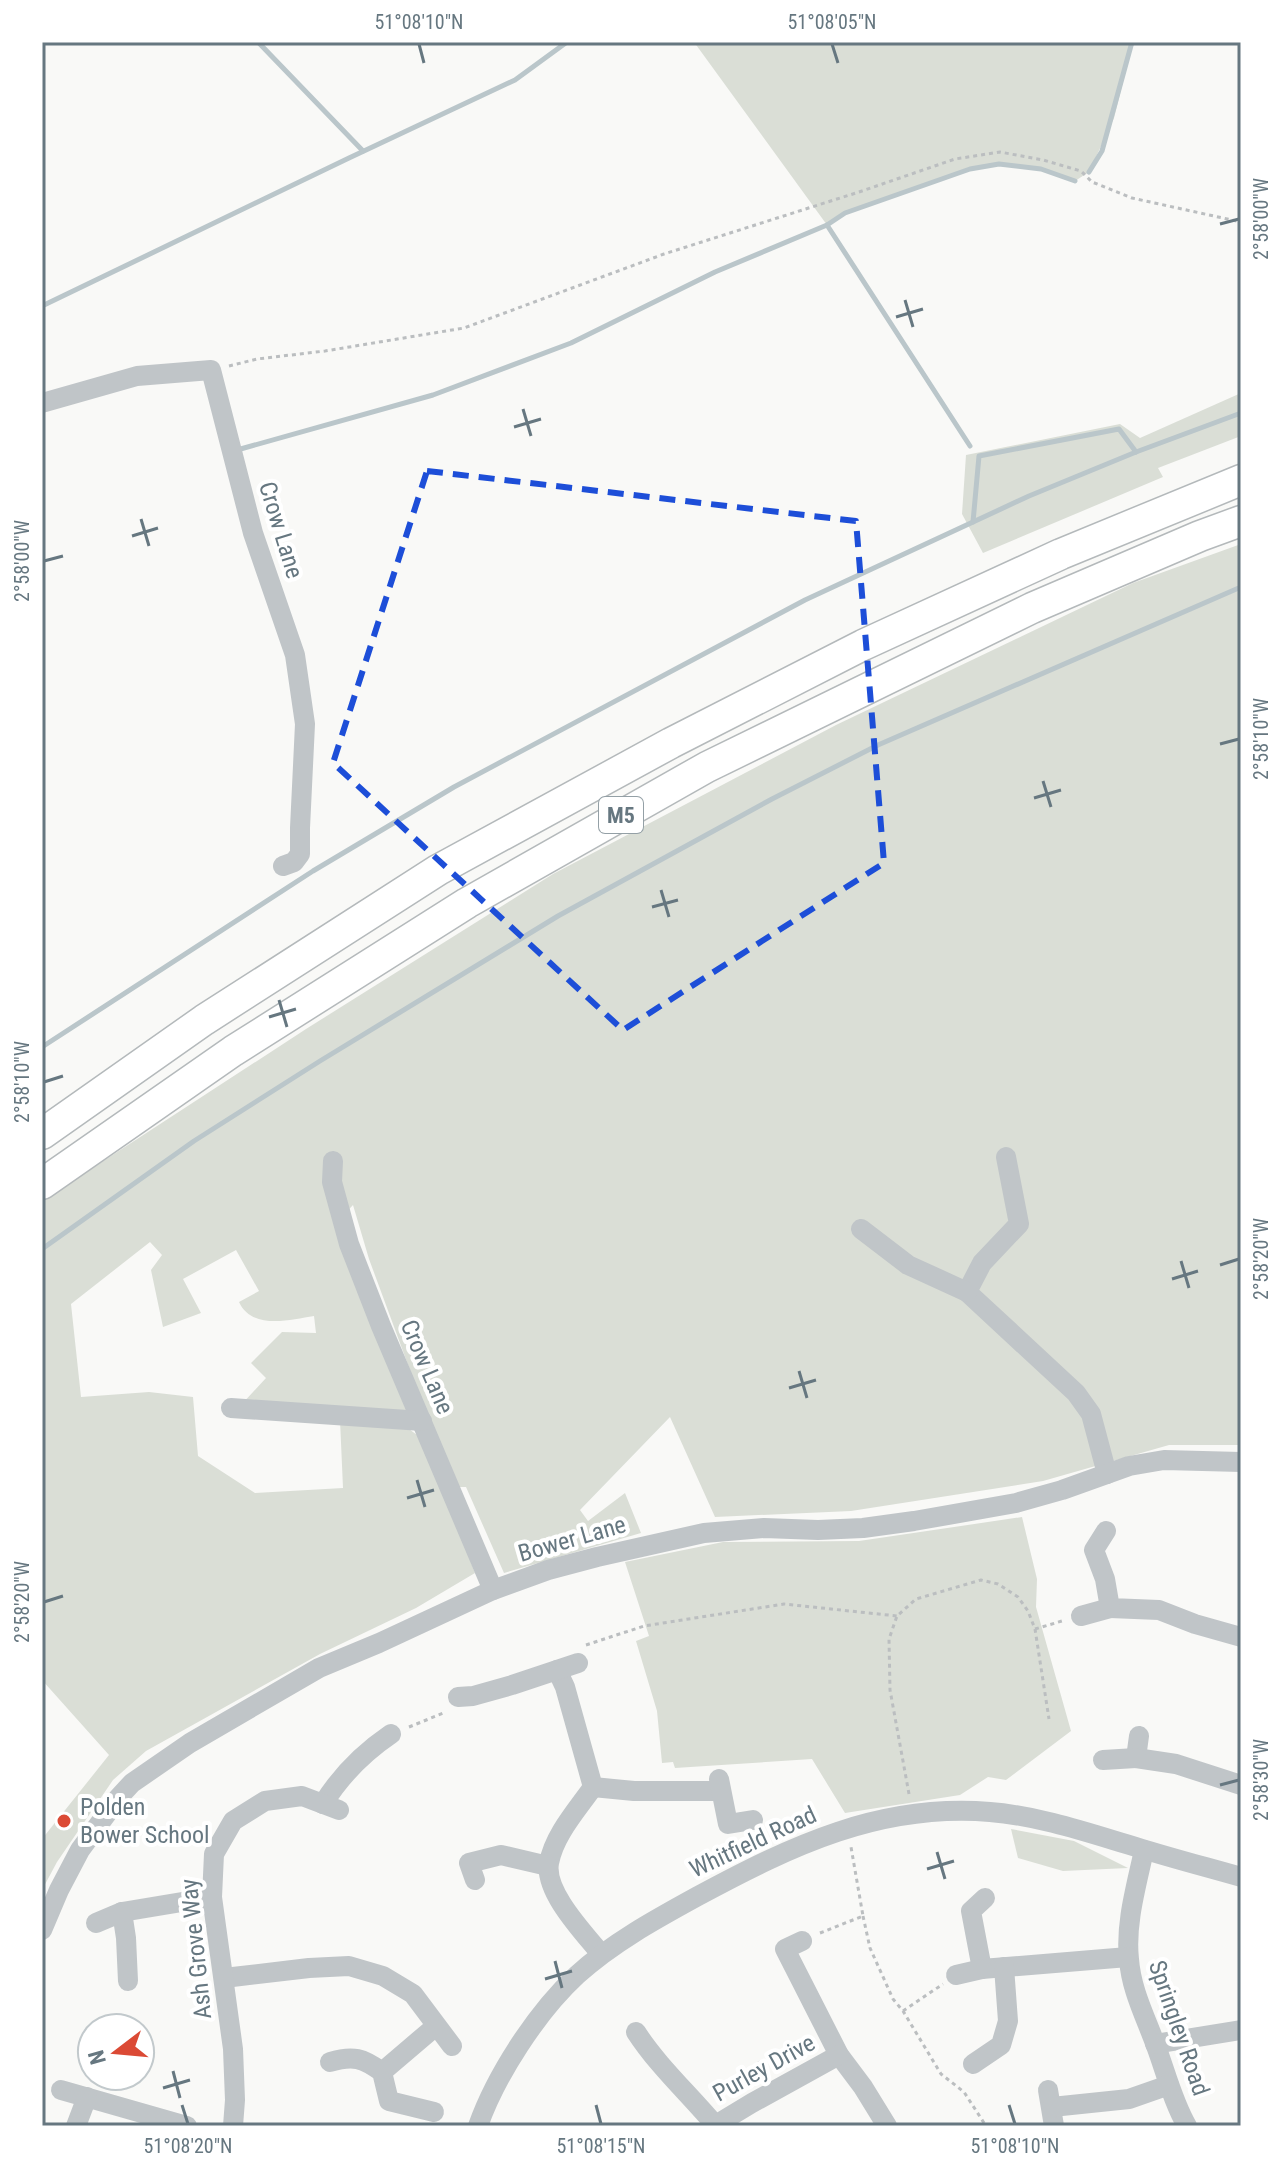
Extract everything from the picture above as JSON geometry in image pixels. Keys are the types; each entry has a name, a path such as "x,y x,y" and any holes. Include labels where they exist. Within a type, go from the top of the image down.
{"highway":[{"name":"M5","path":"42,1134 217,1012 438,870 671,743 863,645 1061,554 1241,480"},
{"name":"M5","path":"42,1184 233,1051 467,903 707,767 1032,608 1241,521"}],"street":[{"path":"42,403 137,376 211,370"},
{"name":"Crow Lane","path":"211,370 253,533 295,655 305,724 300,854 294,862 283,866"},
{"path":"967,1292 982,1263 1019,1224 1006,1157"},
{"name":"Crow Lane","path":"333,1161 332,1182 349,1244 493,1590"},
{"path":"861,1229 908,1265 967,1292 1076,1393 1091,1414 1107,1474"},
{"path":"231,1408 422,1421"},
{"name":"Bower Lane","path":"42,1930 80,1850 132,1783 190,1743 319,1668 493,1590 585,1560 704,1533 764,1528 848,1529 943,1517 1016,1503 1129,1466 1164,1460 1241,1462"},
{"path":"1106,1531 1086,1552 1105,1579 1110,1608"},
{"path":"1081,1616 1110,1608 1159,1610 1195,1624 1239,1630"},
{"path":"465,1696 578,1663"},
{"path":"557,1670 565,1687 593,1787 555,1844 548,1866 561,1903 601,1954"},
{"name":"Ash Grove Way","path":"233,2126 233,2049 212,1897 214,1854 233,1821 265,1801 302,1796 331,1807 337,1781 367,1750 391,1734"},
{"path":"1136,1758 1139,1736"},
{"path":"1103,1760 1136,1758 1176,1764 1241,1785"},
{"path":"593,1787 688,1792 698,1781 720,1779 728,1824 753,1820"},
{"name":"Whitfield Road","path":"478,2126 497,2082 519,2047 574,1978 601,1954 665,1914 770,1858 847,1828 913,1814 949,1811 1003,1814 1077,1829 1241,1877"},
{"name":"Springley Road","path":"1144,1850 1130,1924 1128,1957 1143,2013 1187,2126"},
{"path":"466,1871 501,1855 548,1866"},
{"path":"96,1923 122,1912 212,1897"},
{"path":"971,1905 982,1969"},
{"path":"122,1912 128,1981"},
{"name":"Purley Drive","path":"785,1949 839,2055 887,2126"},
{"path":"956,1975 982,1969 1128,1957"},
{"path":"224,1978 349,1966 383,1976 413,1994 452,2046"},
{"path":"973,2064 1001,2045 1008,2021 1004,1967"},
{"path":"382,2072 436,2026"},
{"path":"1155,2044 1241,2030"},
{"path":"636,2032 652,2056 714,2125"},
{"name":"Purley Drive","path":"714,2125 839,2055"},
{"path":"332,2056 368,2062 382,2072 389,2101 434,2112"},
{"path":"1051,2108 1129,2099 1169,2085"},
{"path":"61,2090 187,2126"},
{"path":"76,2126 87,2097"}],"path":[{"path":"211,370 257,359 464,328 664,254 955,159 1000,152 1081,171 1092,182 1132,198 1241,222"},
{"path":"913,1814 890,1690 889,1639 897,1616 916,1599 981,1580 998,1584 1018,1597 1035,1629 1049,1719"},
{"path":"578,1663 574,1649 644,1626 784,1604 897,1616"},
{"path":"1035,1629 1081,1616"},
{"path":"391,1734 437,1717 465,1696"},
{"path":"847,1828 870,1948 893,1999 941,2074 964,2092 986,2126"},
{"path":"785,1949 863,1916"},
{"path":"903,2011 956,1975"}],"highlighted area":[{"path":"427,471 856,521 884,863 623,1030 333,763"}],"shaded area":[{"path":"694,42 1133,42 1114,118 1089,172 1075,181 1033,168 999,164 970,169 845,213 827,225"},
{"path":"1241,393 1241,436 1158,468 1163,477 983,553 962,514 966,455 1120,424 1140,438"},
{"path":"1241,544 1241,1445 1169,1445 1043,1481 851,1511 715,1517 670,1417 580,1510 588,1521 625,1493 641,1533 504,1573 466,1487 442,1487 475,1573 416,1608 320,1654 146,1751 113,1780 57,1862 42,1890 42,1839 109,1755 42,1680 42,1201 306,1029 553,874 836,725 1133,583","holes":["353,1205 369,1259 428,1419 421,1438 409,1429 340,1420 343,1488 255,1493 198,1456 193,1397 149,1392 81,1397 71,1304 150,1242 162,1255 151,1270 163,1327 201,1313 183,1279 236,1250 259,1291 239,1302 245,1311 253,1317 272,1321 314,1316 316,1333 282,1332 251,1363 266,1378 241,1405 409,1412 339,1220"]},
{"path":"1022,1517 1037,1579 1036,1607 1071,1731 1006,1780 988,1777 960,1795 845,1813 812,1759 675,1768 673,1762 662,1763 657,1711 636,1641 649,1636 625,1562 723,1542 859,1541"},
{"path":"1011,1829 1074,1841 1128,1868 1063,1871 1018,1858"}],"waterway":[{"path":"258,42 363,151"},
{"path":"42,306 515,80 567,42"},
{"path":"1089,172 1102,151 1132,42"},
{"path":"237,450 433,395 571,343 715,272 827,225 845,213 970,169 999,164 1041,169 1075,181"},
{"path":"827,225 970,446"},
{"path":"42,1047 313,871 454,787 805,600 1029,496 1241,413"},
{"path":"973,522 979,456 1119,429 1136,452"},
{"path":"42,1249 194,1141 558,916 878,745 1241,587"}],"place":[{"name":"Polden Bower School","path":"64,1821"}]}
